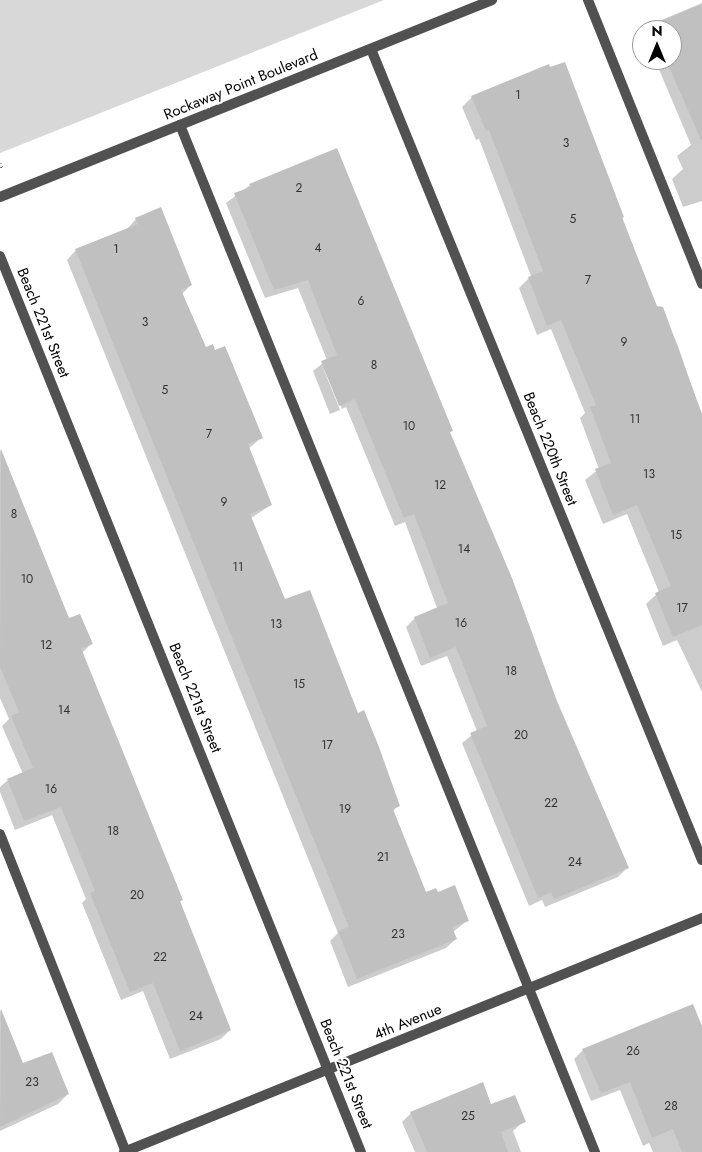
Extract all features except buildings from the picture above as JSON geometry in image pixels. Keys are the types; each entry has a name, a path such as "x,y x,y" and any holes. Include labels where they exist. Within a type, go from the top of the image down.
{"street":[{"name":"Rockaway Point Boulevard","path":"0,197 492,0"},
{"path":"588,0 702,284"},
{"name":"Beach 220th Street","path":"371,49 702,860"},
{"path":"180,125 595,1152"},
{"name":"Beach 221st Street","path":"0,256 361,1152"},
{"path":"0,834 125,1152"},
{"name":"4th Avenue","path":"125,1152 702,918"}],"path":[{"path":"0,163 2,169"}],"shaded area":[{"path":"0,0 384,0 0,153"}]}
